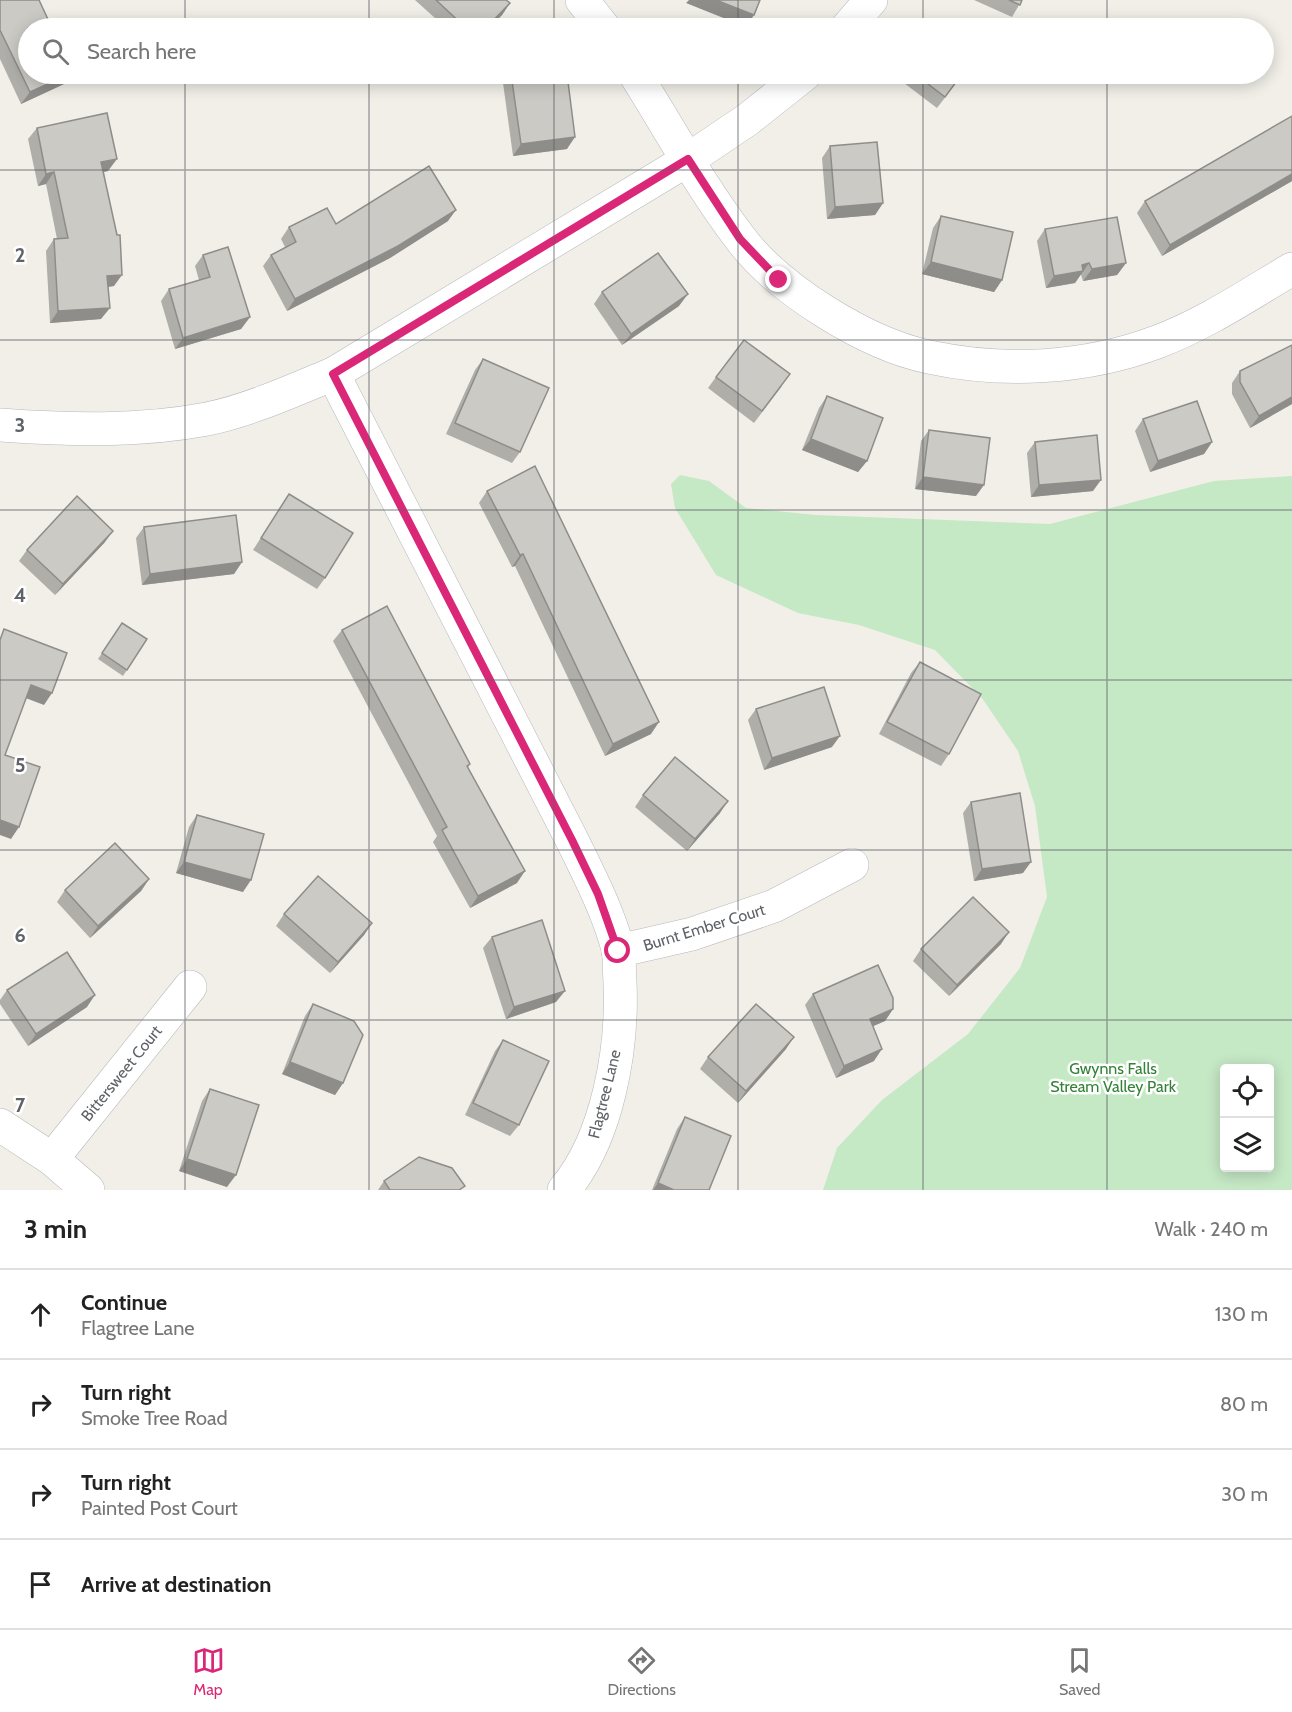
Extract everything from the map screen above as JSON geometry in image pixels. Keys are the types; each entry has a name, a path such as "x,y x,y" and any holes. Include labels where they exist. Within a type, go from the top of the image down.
{"street":[{"path":"582,0 596,18"},
{"path":"856,18 871,0"},
{"path":"641,84 740,239 779,280 821,309 869,335 927,357 986,365 1047,366 1105,358 1157,342 1200,323 1292,269"},
{"path":"0,425 57,429 140,429 197,420 270,400 333,374 688,159 747,120 792,84"},
{"name":"Flagtree Lane","path":"333,374 572,840 598,894 618,951 621,1003 615,1064 590,1149 564,1190"},
{"name":"Burnt Ember Court","path":"618,951 692,934 774,906 852,865"},
{"name":"Bittersweet Court","path":"52,1159 190,987"},
{"path":"0,1125 52,1159 88,1190"}],"green space":[{"name":"Gwynns Falls Stream Valley Park","path":"680,475 709,481 746,508 815,515 1050,524 1214,481 1292,476 1292,1190 823,1190 837,1148 882,1100 968,1034 1020,968 1047,897 1035,806 1018,751 982,698 935,650 859,625 798,613 716,575 675,508 671,484"}],"building":[{"path":"0,0 39,0 47,18 18,18 18,67 0,30"},
{"path":"436,0 506,0 510,3 496,18 455,18"},
{"path":"716,0 760,0 754,15"},
{"path":"1009,0 1022,0 1020,5"},
{"path":"26,84 48,84 30,92"},
{"path":"512,84 568,84 575,137 521,144"},
{"path":"928,84 955,84 945,97"},
{"path":"107,113 117,159 101,162 117,235 120,235 122,275 107,276 110,308 58,311 54,239 68,238 54,172 46,174 37,128"},
{"path":"1292,116 1292,174 1170,245 1145,201"},
{"path":"877,142 883,203 835,207 830,146"},
{"path":"429,166 456,210 398,246 295,299 271,255 296,242 289,227 327,208 336,224"},
{"path":"941,216 1013,232 1002,280 931,262"},
{"path":"1117,217 1126,263 1092,269 1089,263 1082,265 1083,271 1054,276 1045,229"},
{"path":"228,247 250,317 183,338 169,289 210,277 203,255"},
{"path":"658,253 688,294 631,334 602,292"},
{"path":"744,340 790,374 762,411 716,377"},
{"path":"1292,345 1292,397 1259,416 1240,382 1240,371"},
{"path":"483,359 549,388 520,452 455,423"},
{"path":"827,396 883,418 867,461 811,439"},
{"path":"1197,401 1212,442 1158,461 1143,419"},
{"path":"929,430 990,438 984,485 923,477"},
{"path":"1097,435 1101,480 1039,485 1035,442"},
{"path":"535,466 659,722 613,744 523,554 520,555 487,491"},
{"path":"289,494 353,533 325,578 261,538"},
{"path":"77,496 113,531 63,584 27,550"},
{"path":"236,515 242,562 150,574 144,527"},
{"path":"387,606 470,764 467,766 525,871 478,896 442,830 447,827 342,630"},
{"path":"122,623 147,639 127,670 102,653"},
{"path":"4,629 67,653 52,693 31,685 5,755 40,767 19,827 0,820 0,640"},
{"path":"920,662 981,694 949,754 887,722"},
{"path":"824,687 840,736 772,758 756,709"},
{"path":"675,757 728,801 695,839 643,795"},
{"path":"1020,793 1031,862 982,869 971,802"},
{"path":"197,815 264,834 251,880 184,862"},
{"path":"115,843 149,879 98,926 65,890"},
{"path":"318,876 372,923 338,962 284,914"},
{"path":"973,897 1009,932 957,985 921,949"},
{"path":"542,920 565,991 514,1007 492,937"},
{"path":"67,952 95,995 36,1034 7,990"},
{"path":"878,965 893,998 893,1009 870,1019 882,1049 844,1066 813,994"},
{"path":"313,1004 354,1021 363,1035 343,1083 290,1062"},
{"path":"756,1004 794,1037 746,1091 708,1057"},
{"path":"503,1040 549,1061 519,1125 473,1103"},
{"path":"210,1089 259,1105 236,1175 187,1159"},
{"path":"685,1117 731,1136 709,1190 674,1190 658,1183"},
{"path":"419,1157 452,1168 465,1186 459,1190 390,1190 384,1181"}],"route":[{"path":"618,951 598,894 572,840 333,374 688,159 740,239 779,280"}]}
